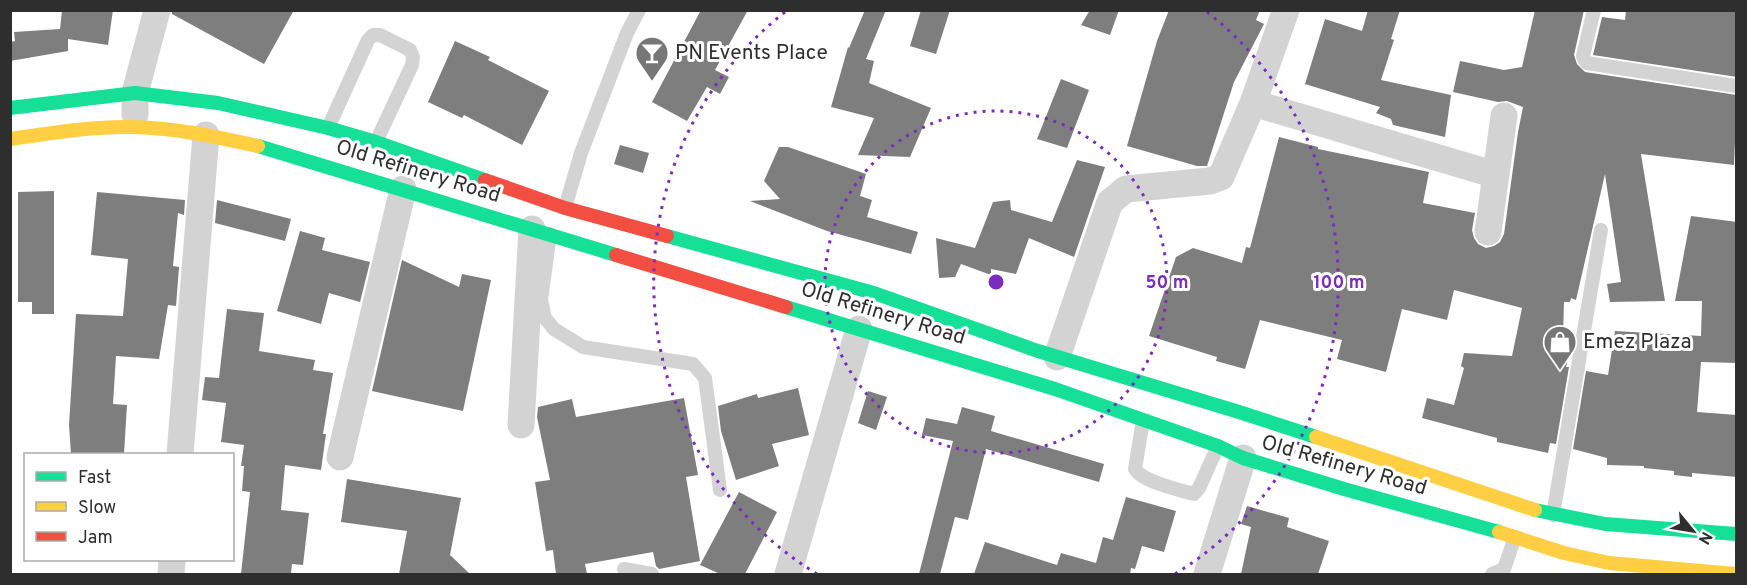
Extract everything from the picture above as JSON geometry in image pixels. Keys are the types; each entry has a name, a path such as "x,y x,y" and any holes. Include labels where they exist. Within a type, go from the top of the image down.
{"main road":[{"name":"Old Refinery Road","path":"10,108 135,93 218,103 328,128 376,142 565,208 874,293 1057,357 1239,412 1552,515 1664,530 1737,534"},
{"name":"Old Refinery Road","path":"10,139 64,131 136,127 206,135 264,147 1055,389 1218,446 1243,458 1564,553 1625,570 1737,574"}],"street":[{"path":"136,127 135,93 157,10"},
{"path":"1057,357 1110,202 1126,189 1210,181 1221,177 1253,103 1286,10"},
{"path":"1253,103 1496,175"},
{"path":"1488,232 1504,116"},
{"path":"180,453 206,135"},
{"path":"340,457 403,189"},
{"path":"521,425 541,232"},
{"path":"788,574 859,329"},
{"path":"1207,574 1243,458"}],"lane":[{"path":"565,208 580,153 627,33 639,10"},
{"path":"1594,10 1583,56 1587,63 1737,86"},
{"path":"328,128 368,40 380,35 410,50 413,57 412,65 376,142"},
{"path":"1552,515 1601,230"},
{"path":"541,232 541,300 545,318 554,329 583,347 693,364 700,370 705,378 720,490"},
{"path":"1143,420 1135,468 1143,477 1179,490 1194,494 1218,446"},
{"path":"1492,574 1504,569 1517,538"},
{"path":"1517,538 1511,570 1517,574"},
{"path":"624,569 652,574"}],"building":[{"path":"62,10 113,10 108,45 68,39 68,51 10,61 10,42 15,41 14,32 60,29"},
{"path":"172,10 294,10 264,64 172,14"},
{"path":"701,10 748,10 715,70 729,77 720,94 707,87 687,121 652,102"},
{"path":"865,10 886,10 866,59 874,61 869,83 931,108 910,157 858,155 874,118 831,107 848,47"},
{"path":"921,10 950,10 936,54 910,46"},
{"path":"1090,10 1119,10 1110,35 1081,25"},
{"path":"1169,10 1260,10 1256,20 1264,24 1234,82 1207,166 1197,166 1127,146 1157,41"},
{"path":"1368,10 1400,10 1391,39 1394,40 1381,80 1451,95 1445,137 1393,125 1391,119 1376,113 1380,107 1305,84 1325,19 1362,31"},
{"path":"1535,10 1584,10 1574,55 1577,64 1585,72 1737,95 1734,165 1641,154 1665,301 1610,302 1607,284 1621,282 1605,174 1576,300 1571,298 1570,302 1564,302 1563,336 1559,357 1568,359 1566,367 1569,367 1556,444 1550,443 1548,453 1497,442 1497,438 1422,418 1427,398 1454,405 1464,368 1461,366 1464,353 1512,356 1522,308 1454,290 1447,320 1402,309 1386,372 1337,359 1342,340 1260,320 1245,369 1216,361 1217,357 1149,336 1176,257 1193,248 1242,263 1246,247 1250,248 1279,137 1318,147 1318,149 1429,172 1423,203 1475,213 1472,230 1478,244 1486,248 1500,242 1504,234 1523,107 1507,101 1498,102 1453,92 1460,61 1504,70 1522,67"},
{"path":"1626,10 1737,10 1737,77 1593,55 1602,17 1625,20"},
{"path":"455,41 490,57 488,60 549,91 522,145 464,115 462,118 428,102"},
{"path":"1061,79 1089,90 1067,148 1037,139"},
{"path":"620,145 649,153 643,173 614,164"},
{"path":"779,147 788,147 866,174 860,196 872,200 867,217 918,232 911,254 827,231 750,201 780,199 764,181"},
{"path":"1077,160 1105,167 1074,257 1029,238 1016,274 991,269 991,275 961,264 955,277 939,278 936,238 975,248 993,202 1010,200 1011,210 1052,222"},
{"path":"54,191 54,314 32,314 32,302 18,302 18,192"},
{"path":"97,192 185,200 184,215 178,213 173,266 179,267 176,306 168,305 159,359 116,356 113,404 127,405 124,453 71,453 69,425 76,314 123,316 128,259 91,255"},
{"path":"217,200 291,219 285,241 215,223"},
{"path":"1691,216 1737,222 1737,363 1701,362 1697,412 1737,415 1737,477 1692,473 1692,477 1674,475 1674,471 1644,468 1644,466 1607,465 1607,458 1573,449 1586,371 1608,375 1615,331 1701,336 1702,301 1675,301"},
{"path":"300,231 325,238 322,250 370,262 360,302 329,293 321,324 277,311"},
{"path":"402,260 459,287 462,274 491,280 463,411 372,391"},
{"path":"227,309 264,313 259,351 315,360 313,370 333,373 323,434 326,434 321,470 285,465 281,510 309,513 303,565 292,564 291,574 241,574 250,492 242,491 244,466 241,466 244,445 221,442 226,403 202,400 205,377 219,378"},
{"path":"798,388 809,435 772,444 779,466 736,480 721,431 718,406 757,394 758,398"},
{"path":"868,391 887,397 876,430 858,423"},
{"path":"684,398 698,475 686,477 700,561 659,569 656,566 653,552 585,564 587,574 556,574 553,550 546,551 535,482 550,480 537,417 538,407 572,399 576,417"},
{"path":"962,407 995,416 991,431 1104,464 1099,482 986,449 968,520 955,517 940,574 919,574 953,441 922,435 926,418 957,424"},
{"path":"347,479 461,498 450,555 470,574 399,574 407,531 341,522"},
{"path":"739,492 777,512 745,574 720,574 700,565"},
{"path":"1126,497 1176,511 1164,552 1142,546 1135,569 1131,568 1130,574 974,574 985,542 1057,565 1061,553 1096,563 1103,537 1113,540"},
{"path":"1247,506 1289,518 1287,527 1329,541 1318,574 1241,574 1251,527 1241,524"}],"traffic: fast":[{"path":"10,108 135,93 218,103 328,128 376,142 485,180"},
{"path":"258,146 616,255"},
{"path":"667,236 874,293 1038,351 1316,437"},
{"path":"786,307 1055,389 1218,446 1243,458 1499,532"},
{"path":"1535,510 1605,524 1736,534"}],"traffic: slow":[{"path":"10,139 56,132 134,127 181,131 258,146"},
{"path":"1316,437 1535,510"},
{"path":"1499,532 1564,553 1609,563 1736,574"}],"traffic: jam":[{"path":"485,180 565,208 667,236"},
{"path":"616,255 786,307"}],"place":[{"name":"PN Events Place","path":"652,82"},
{"name":"Emez Plaza","path":"1560,371"}]}
